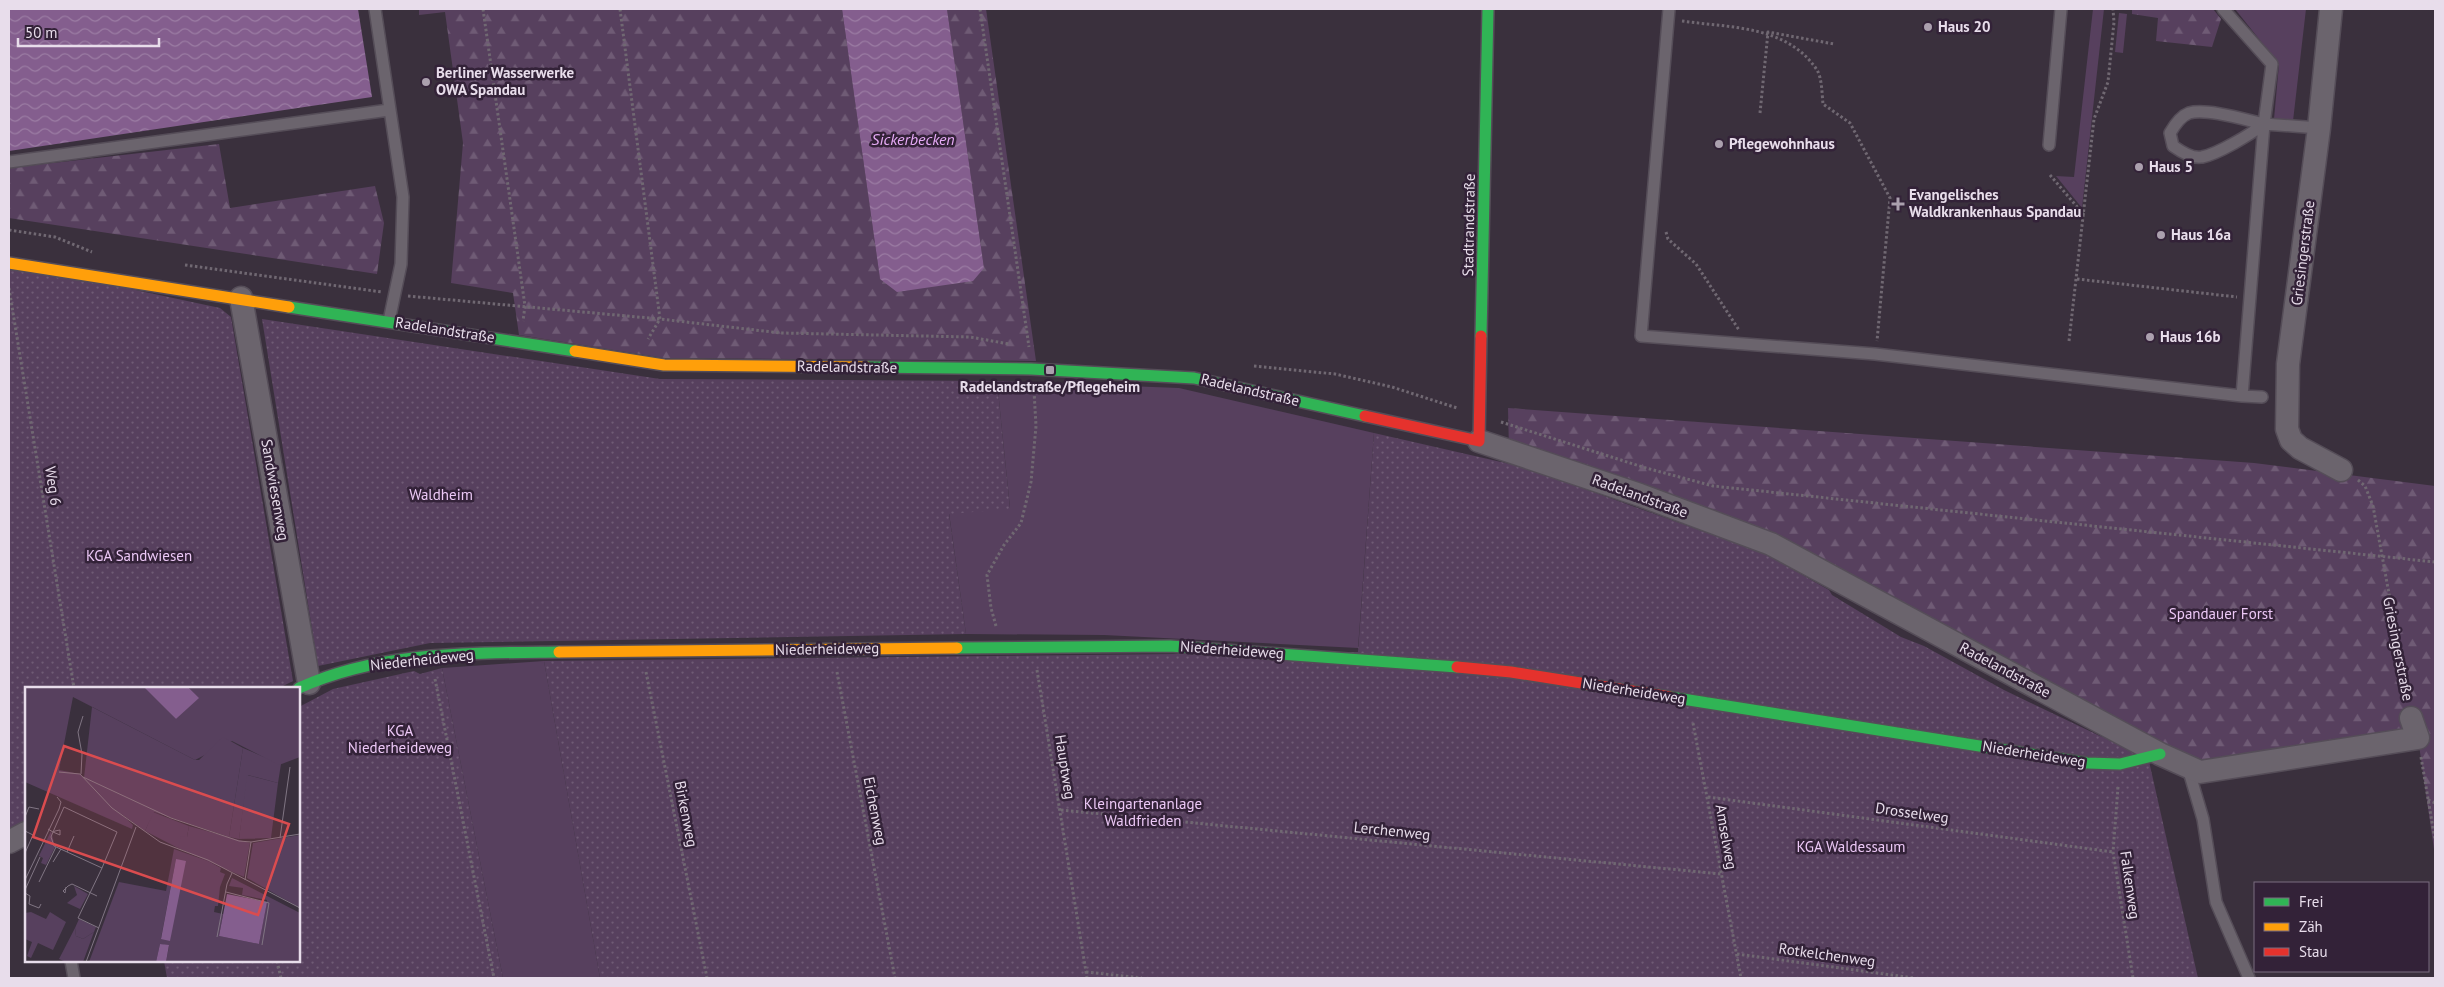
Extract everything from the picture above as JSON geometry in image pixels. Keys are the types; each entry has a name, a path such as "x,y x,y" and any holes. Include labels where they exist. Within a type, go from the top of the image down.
{"street":[{"name":"Stadtrandstraße","path":"1479,442 1488,9"},
{"name":"Griesingerstraße","path":"2331,9 2319,128 2288,364 2287,429 2291,440 2300,448 2347,473"},
{"name":"Radelandstraße","path":"9,263 389,320 664,364 1031,369 1194,378 1479,442 1631,492 1771,544 2160,754 2200,772 2415,728"},
{"name":"Sandwiesenweg","path":"241,298 304,686"},
{"name":"Niederheideweg","path":"304,686 371,664 430,656 487,653 642,653 833,648 1170,646 1380,660 1511,672 2087,763 2120,764 2160,754"},
{"path":"9,842 25,834"}],"lane":[{"path":"375,9 403,197 401,264 389,320"},
{"path":"2049,145 2061,9"},
{"path":"2223,9 2272,64 2264,124 2242,396"},
{"path":"1668,14 1641,336 1748,346 1875,354 2262,397"},
{"path":"9,162 389,110"},
{"path":"2264,124 2250,135 2201,158 2182,153 2173,146 2170,133 2175,124 2189,113 2221,114 2264,124 2319,128"},
{"path":"2188,767 2203,819 2216,902 2249,978"},
{"path":"70,962 74,978"}],"path":[{"path":"483,9 525,306 521,342"},
{"path":"620,9 660,319 648,340 641,361"},
{"path":"980,9 1031,369 1036,426 1031,482 1021,523 1004,545 987,575 991,608 1002,648"},
{"path":"2069,341 2094,119 2108,82 2114,22 2113,9"},
{"path":"1668,14 1834,44"},
{"path":"1760,113 1768,32"},
{"path":"1768,32 1790,43 1818,71 1823,104 1850,123 1890,198 1875,354"},
{"path":"2050,175 2084,215"},
{"path":"1664,225 1668,239 1696,264 1748,346"},
{"path":"2077,278 2250,298"},
{"name":"Weg 6","path":"9,288 74,687"},
{"name":"Griesingerstraße","path":"2347,473 2365,486 2373,506 2435,840"},
{"path":"2381,556 2435,562"},
{"name":"Eichenweg","path":"833,648 895,978"},
{"name":"Hauptweg","path":"1034,648 1087,978"},
{"name":"Birkenweg","path":"642,653 707,978"},
{"path":"430,656 494,978"},
{"name":"Amselweg","path":"1689,700 1741,978"},
{"name":"Falkenweg","path":"2120,764 2113,852 2133,978"},
{"name":"Drosselweg","path":"1708,797 2113,852"},
{"path":"2428,800 2435,804"},
{"name":"Lerchenweg","path":"1061,810 1721,874"},
{"name":"Rotkelchenweg","path":"1736,954 1914,978"},
{"path":"277,962 281,978"},
{"path":"1086,972 1142,978"}],"green space":[{"path":"419,9 842,9 880,279 984,268 947,9 986,9 1036,361 664,358 519,335 513,293 451,283 463,143 445,12 419,15"},
{"path":"2093,9 2104,9 2082,208 2056,176 2074,177"},
{"path":"2132,9 2213,9 2221,19 2212,47 2156,41 2158,18 2132,14"},
{"path":"2235,9 2306,9 2293,121 2274,119 2279,64"},
{"path":"2119,13 2127,14 2123,53 2115,52"},
{"path":"219,144 230,208 375,186 384,223 377,274 9,218 9,168"},
{"name":"KGA Sandwiesen","path":"9,263 220,308 231,317 293,681 281,687 25,687 25,825 9,833"},
{"name":"Waldheim","path":"262,319 660,379 997,381 1010,509 949,514 966,634 430,643 318,666"},
{"path":"997,381 1179,388 1374,433 1358,648 1104,635 966,634 949,513 1010,508"},
{"name":"Spandauer Forst","path":"1508,408 2254,463 2435,486 2435,856 2418,738 2200,772 1771,544 1509,450"},
{"name":"Kleingartenanlage Waldfrieden","path":"1374,433 1523,467 1764,553 1829,590 1832,595 1901,637 1924,646 2004,690 2100,736 2146,748 2198,978 600,978 544,661 1358,652"},
{"path":"544,661 600,978 503,978 442,668"},
{"name":"KGA Niederheideweg","path":"442,668 503,978 167,978 164,962 300,962 300,706 333,689 414,671 420,674"}],"water":[{"path":"9,9 358,9 372,97 9,151"},
{"name":"Sickerbecken","path":"842,9 947,9 984,268 973,281 897,292 880,279"}],"traffic: fast":[{"path":"1481,336 1488,9"},
{"path":"289,307 575,351"},
{"path":"867,367 1031,369 1194,378 1365,416"},
{"path":"957,648 1170,646 1457,667"},
{"path":"300,688 330,676 362,667 427,656 559,652"},
{"path":"1670,697 2087,763 2120,764 2160,754"}],"traffic: slow":[{"path":"9,263 289,307"},
{"path":"575,351 664,365 867,367"},
{"path":"559,652 957,648"}],"traffic: jam":[{"path":"1365,416 1479,441 1481,336"},
{"path":"1457,667 1511,672 1670,697"}],"place":[{"name":"Haus 20","path":"1928,27"},
{"name":"Berliner Wasserwerke OWA Spandau","path":"426,82"},
{"name":"Pflegewohnhaus","path":"1719,144"},
{"name":"Haus 5","path":"2139,167"},
{"name":"Evangelisches Waldkrankenhaus Spandau","path":"1898,204"},
{"name":"Haus 16a","path":"2161,235"},
{"name":"Haus 16b","path":"2150,337"},
{"name":"Radelandstraße/Pflegeheim","path":"1050,370"}],"park label":[{"name":"KGA Waldessaum","path":"1851,847"}]}
